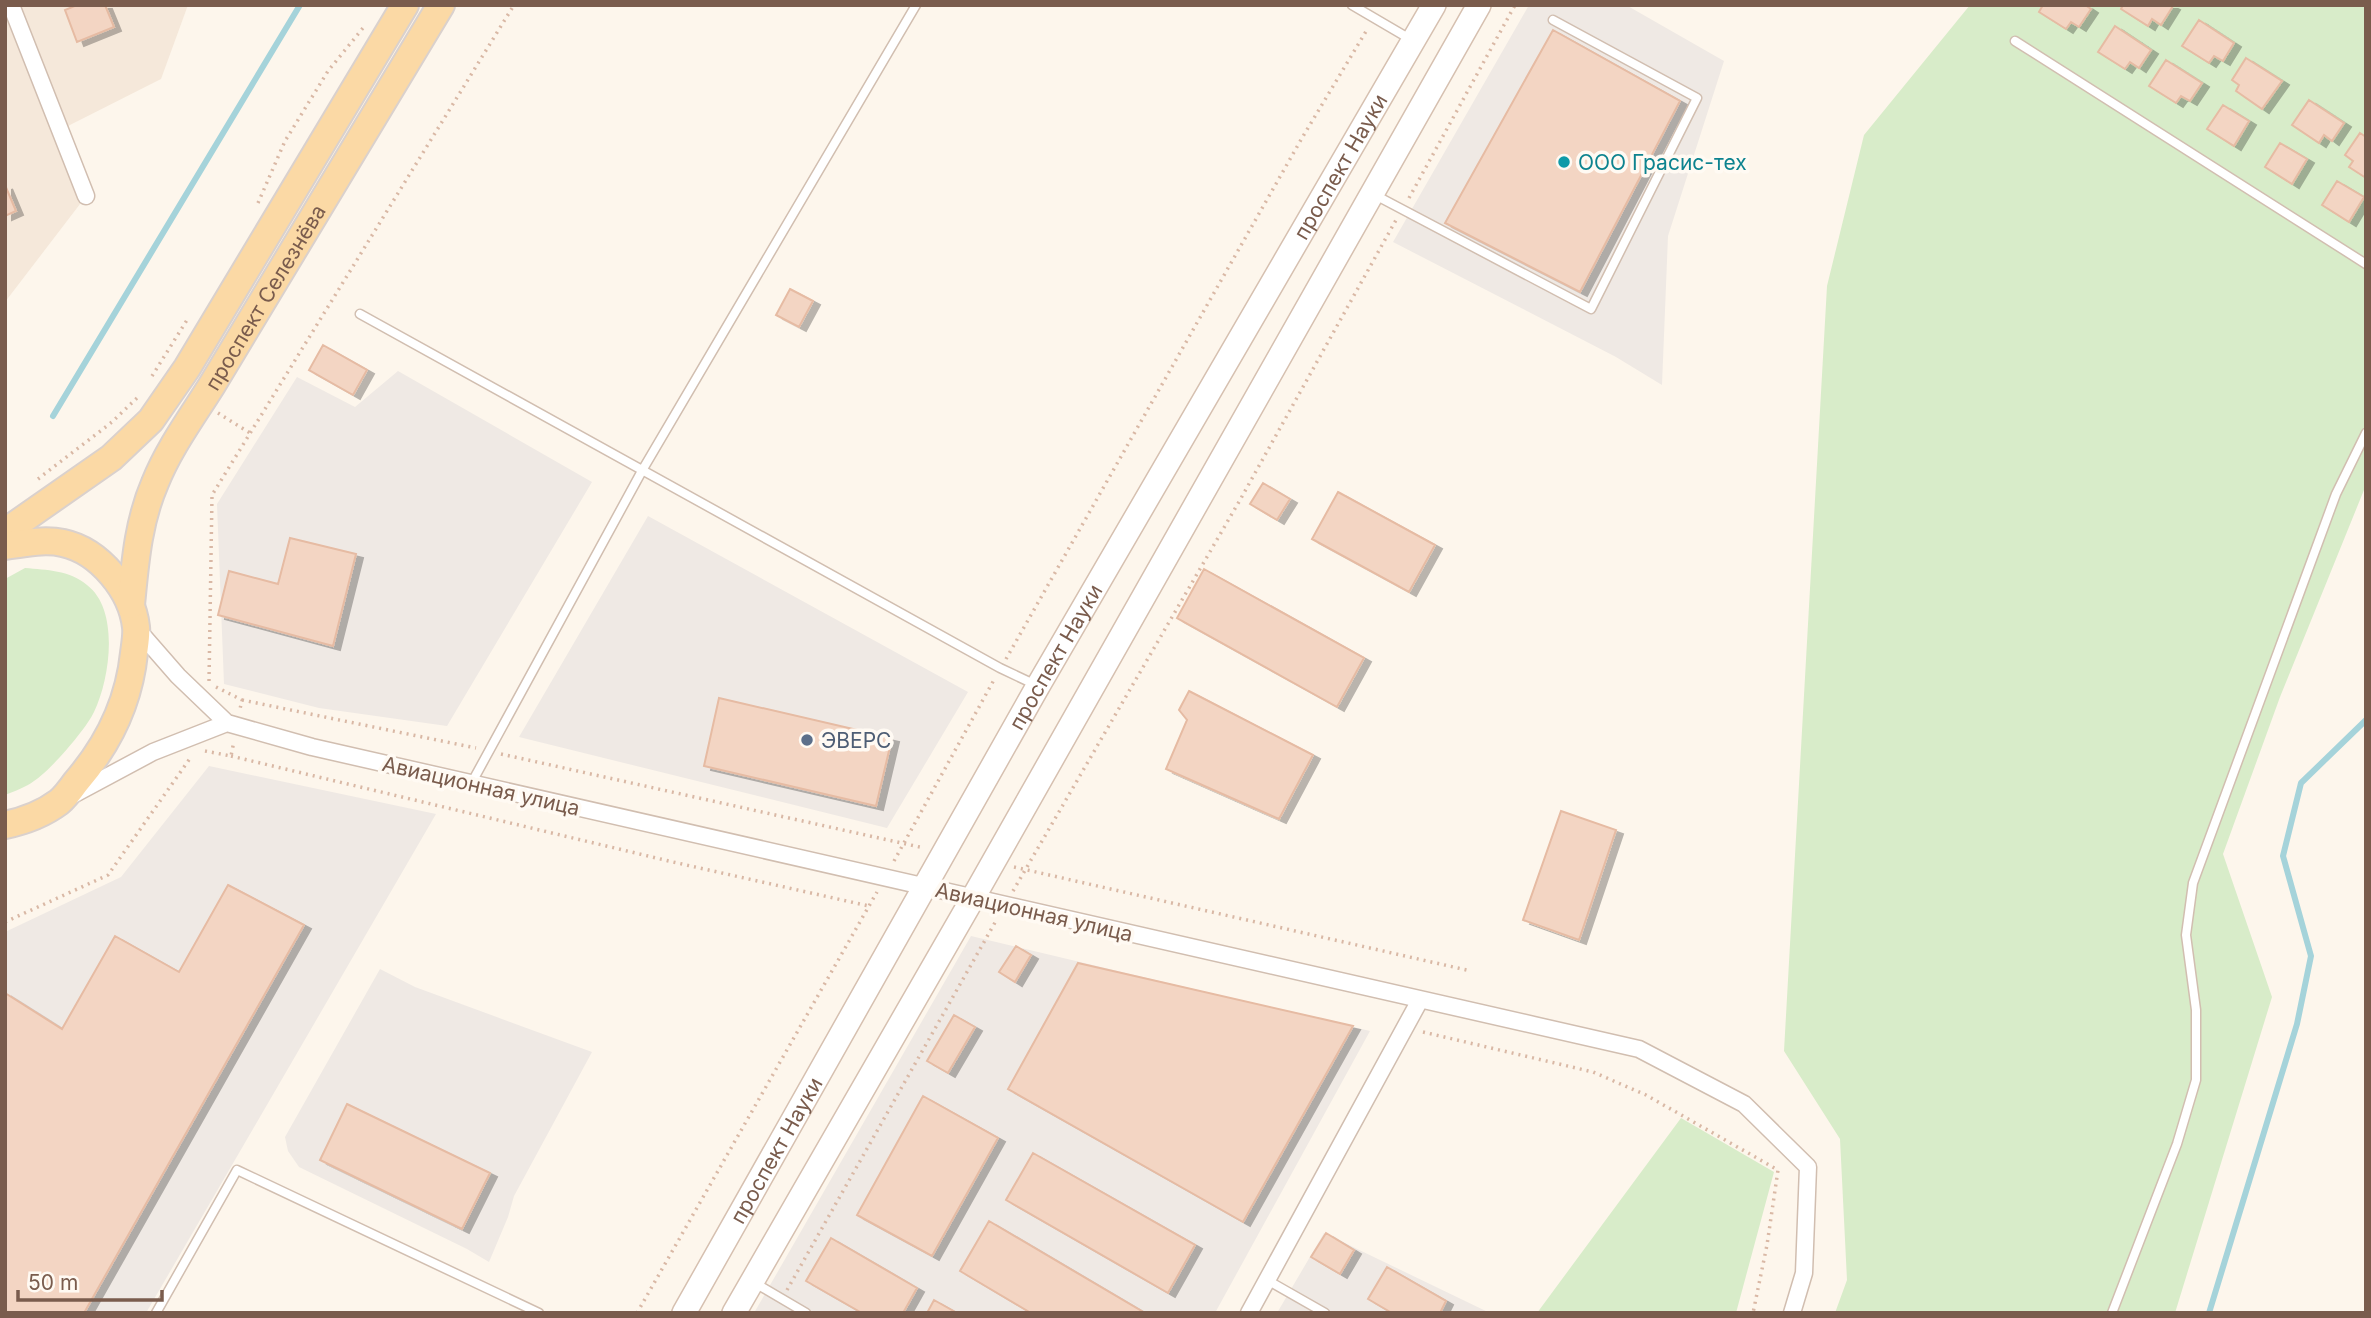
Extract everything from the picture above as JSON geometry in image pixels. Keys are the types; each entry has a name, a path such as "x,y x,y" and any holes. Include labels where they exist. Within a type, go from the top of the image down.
{"main road":[{"name":"проспект Селезнёва","path":"5,532 111,458 151,420 187,369 405,5"},
{"name":"проспект Селезнёва","path":"59,802 90,766 116,724 131,678 137,544 154,485 172,449 441,5"},
{"path":"5,546 28,542 64,544 97,560 117,579 134,617"},
{"path":"12,827 59,802"}],"street":[{"path":"11,5 86,196"},
{"name":"проспект Науки","path":"684,1313 1038,686 1434,5"},
{"name":"проспект Науки","path":"734,1313 973,898 1479,5"},
{"path":"59,802 153,752 232,725 178,676 134,617"},
{"name":"Авиационная улица","path":"232,725 312,747 471,784 1639,1049 1744,1104 1808,1167 1804,1273 1792,1313"},
{"path":"1249,1313 1420,1000"}],"lane":[{"path":"471,784 643,469 916,5"},
{"path":"1352,5 1414,41"},
{"path":"1372,194 1591,309 1697,98 1553,20"},
{"path":"2015,41 2366,264"},
{"path":"360,314 1000,668 1038,686"},
{"path":"2112,1313 2177,1144 2196,1080 2196,1010 2186,935 2193,883 2336,494 2366,433"},
{"path":"156,1313 237,1170 538,1313"},
{"path":"1267,1280 1325,1313"},
{"path":"752,1282 806,1313"}],"path":[{"path":"514,5 212,495 209,683 242,700 489,751 945,853"},
{"path":"782,1299 1005,905 1240,500 1515,5"},
{"path":"254,211 285,141 328,71 366,24"},
{"path":"146,385 190,316"},
{"path":"37,480 111,422 138,397"},
{"path":"231,756 232,725 242,700"},
{"path":"5,922 107,875 197,749 869,906"},
{"path":"992,862 1471,971"},
{"path":"1405,1028 1593,1072 1646,1095 1778,1170 1753,1313"}],"shaded area":[{"path":"19,5 188,5 161,79 68,126"},
{"name":"ООО Грасис-тех","path":"1529,5 1626,5 1724,61 1668,236 1662,385 1616,357 1393,242"},
{"path":"5,15 80,204 5,302"},
{"path":"398,371 592,482 447,726 319,708 224,684 217,504 297,377 355,407"},
{"path":"648,516 968,692 887,828 519,737"},
{"path":"209,766 436,814 146,1313 5,1313 5,932 121,877"},
{"path":"971,936 1370,1031 1215,1313 754,1313"},
{"path":"380,969 415,987 592,1052 514,1196 489,1262 299,1167 288,1151 285,1137"},
{"path":"1324,1233 1490,1313 1277,1313"}],"green space":[{"path":"1970,5 2366,5 2366,485 2280,697 2223,854 2272,997 2175,1313 1835,1313 1847,1280 1840,1139 1784,1051 1827,286 1864,135"},
{"path":"25,568 73,576 97,596 108,627 108,664 94,712 76,738 41,776 5,795 5,579"},
{"path":"1681,1118 1774,1172 1736,1313 1537,1313"}],"building":[{"path":"77,5 105,5 114,27 77,42 65,10"},
{"path":"2043,5 2085,5 2091,9 2079,27 2071,22 2066,29 2039,12"},
{"path":"2123,5 2173,6 2161,25 2152,19 2148,26 2121,9"},
{"path":"2199,20 2234,43 2223,61 2214,56 2209,63 2182,46"},
{"path":"2115,26 2151,50 2139,68 2130,62 2125,69 2098,52"},
{"name":"ООО Грасис-тех","path":"1553,30 1680,101 1580,292 1445,223"},
{"path":"2246,58 2282,81 2262,109 2236,91 2239,85 2232,80"},
{"path":"2166,60 2202,83 2190,101 2181,96 2176,103 2149,86"},
{"path":"2309,100 2344,123 2332,141 2324,135 2319,143 2292,125"},
{"path":"2223,105 2249,121 2234,146 2207,129"},
{"path":"2360,133 2366,137 2366,178 2349,167 2353,161 2345,155"},
{"path":"2280,143 2307,159 2292,184 2265,167"},
{"path":"2337,181 2364,197 2349,222 2322,205"},
{"path":"5,185 16,211 5,216"},
{"path":"790,289 813,301 799,327 776,315"},
{"path":"323,345 367,370 353,395 309,370"},
{"path":"1263,483 1290,499 1277,520 1250,504"},
{"path":"1338,492 1435,545 1409,592 1312,539"},
{"path":"290,538 356,554 333,646 218,615 229,571 278,584"},
{"path":"1204,569 1364,658 1337,707 1177,618"},
{"path":"1189,691 1313,755 1279,819 1166,769 1187,720 1179,710"},
{"path":"719,698 892,738 876,806 704,766"},
{"path":"1561,811 1616,830 1579,940 1523,920"},
{"path":"228,885 304,925 84,1313 5,1313 5,993 62,1029 115,936 179,972"},
{"path":"1016,946 1031,955 1015,982 999,972"},
{"path":"1078,963 1353,1026 1243,1222 1008,1089"},
{"path":"954,1015 975,1027 948,1073 927,1061"},
{"path":"923,1096 998,1138 932,1256 857,1215"},
{"path":"347,1104 490,1173 462,1229 320,1160"},
{"path":"1033,1153 1195,1245 1168,1293 1006,1200"},
{"path":"989,1221 1145,1313 1031,1313 960,1271"},
{"path":"1326,1233 1354,1250 1340,1274 1311,1257"},
{"path":"831,1238 917,1288 903,1313 862,1313 806,1281"},
{"path":"1387,1267 1446,1301 1440,1313 1392,1313 1368,1299"},
{"path":"934,1300 957,1313 927,1313"}],"waterway":[{"path":"53,416 300,5"},
{"path":"2209,1313 2297,1024 2311,956 2283,856 2301,783 2366,720"}],"place":[{"name":"ООО Грасис-тех","path":"1564,162"},
{"name":"ЭВЕРС","path":"807,740"}]}
